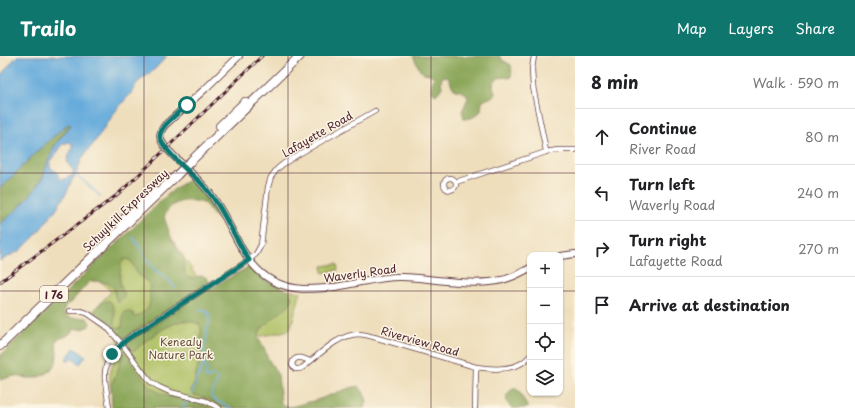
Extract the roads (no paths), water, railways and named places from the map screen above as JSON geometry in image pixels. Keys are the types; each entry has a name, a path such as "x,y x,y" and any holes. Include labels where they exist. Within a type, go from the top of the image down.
{"highway":[{"name":"Schuylkill Expressway","path":"0,339 132,215 293,56"},
{"name":"Schuylkill Expressway","path":"190,158 300,56"},
{"name":"Schuylkill Expressway","path":"0,346 105,241"}],"street":[{"name":"Waverly Road","path":"239,56 206,89 165,125 161,131 160,138 170,153 209,192 249,260 261,272 273,280 287,286 313,289 335,287 374,279 398,277 492,282 508,278 527,270"},
{"path":"534,56 532,87 546,151"},
{"name":"Lafayette Road","path":"109,408 105,368 112,354 122,343 256,254 261,245 268,187 277,168 375,111"},
{"path":"456,182 546,151 575,150"},
{"path":"563,256 575,254"},
{"path":"70,311 84,312 106,326 122,343 146,376 155,385 165,391 206,401 219,408"},
{"name":"Riverview Road","path":"310,361 340,339 358,334 374,337 476,367 510,367 520,364 527,358"},
{"path":"475,408 476,367"}],"water":[{"path":"17,56 167,56 154,70 138,82 133,91 117,109 82,158 76,175 55,211 35,236 21,250 0,261 0,224 20,207 33,192 43,177 55,145 71,125 70,123 64,127 0,188 0,76","holes":["69,142 72,143 72,149 67,159 68,164 73,170 73,175 65,179 61,179 57,172 51,168 50,161 63,144"]},
{"path":"74,348 86,356 80,364 72,357 69,361 66,359"}],"waterway":[{"path":"76,174 100,196"},
{"path":"133,237 149,263 176,288"},
{"path":"199,309 205,310 209,314 209,323 204,349 204,362 207,370 205,377 208,378 213,375 218,379 211,395 213,399 231,408"},
{"path":"191,395 204,362"},
{"path":"183,408 189,398"}],"railway":[{"path":"0,282 117,195 262,56"}],"park label":[{"name":"Kenealy Nature Park","path":"181,347"}]}
